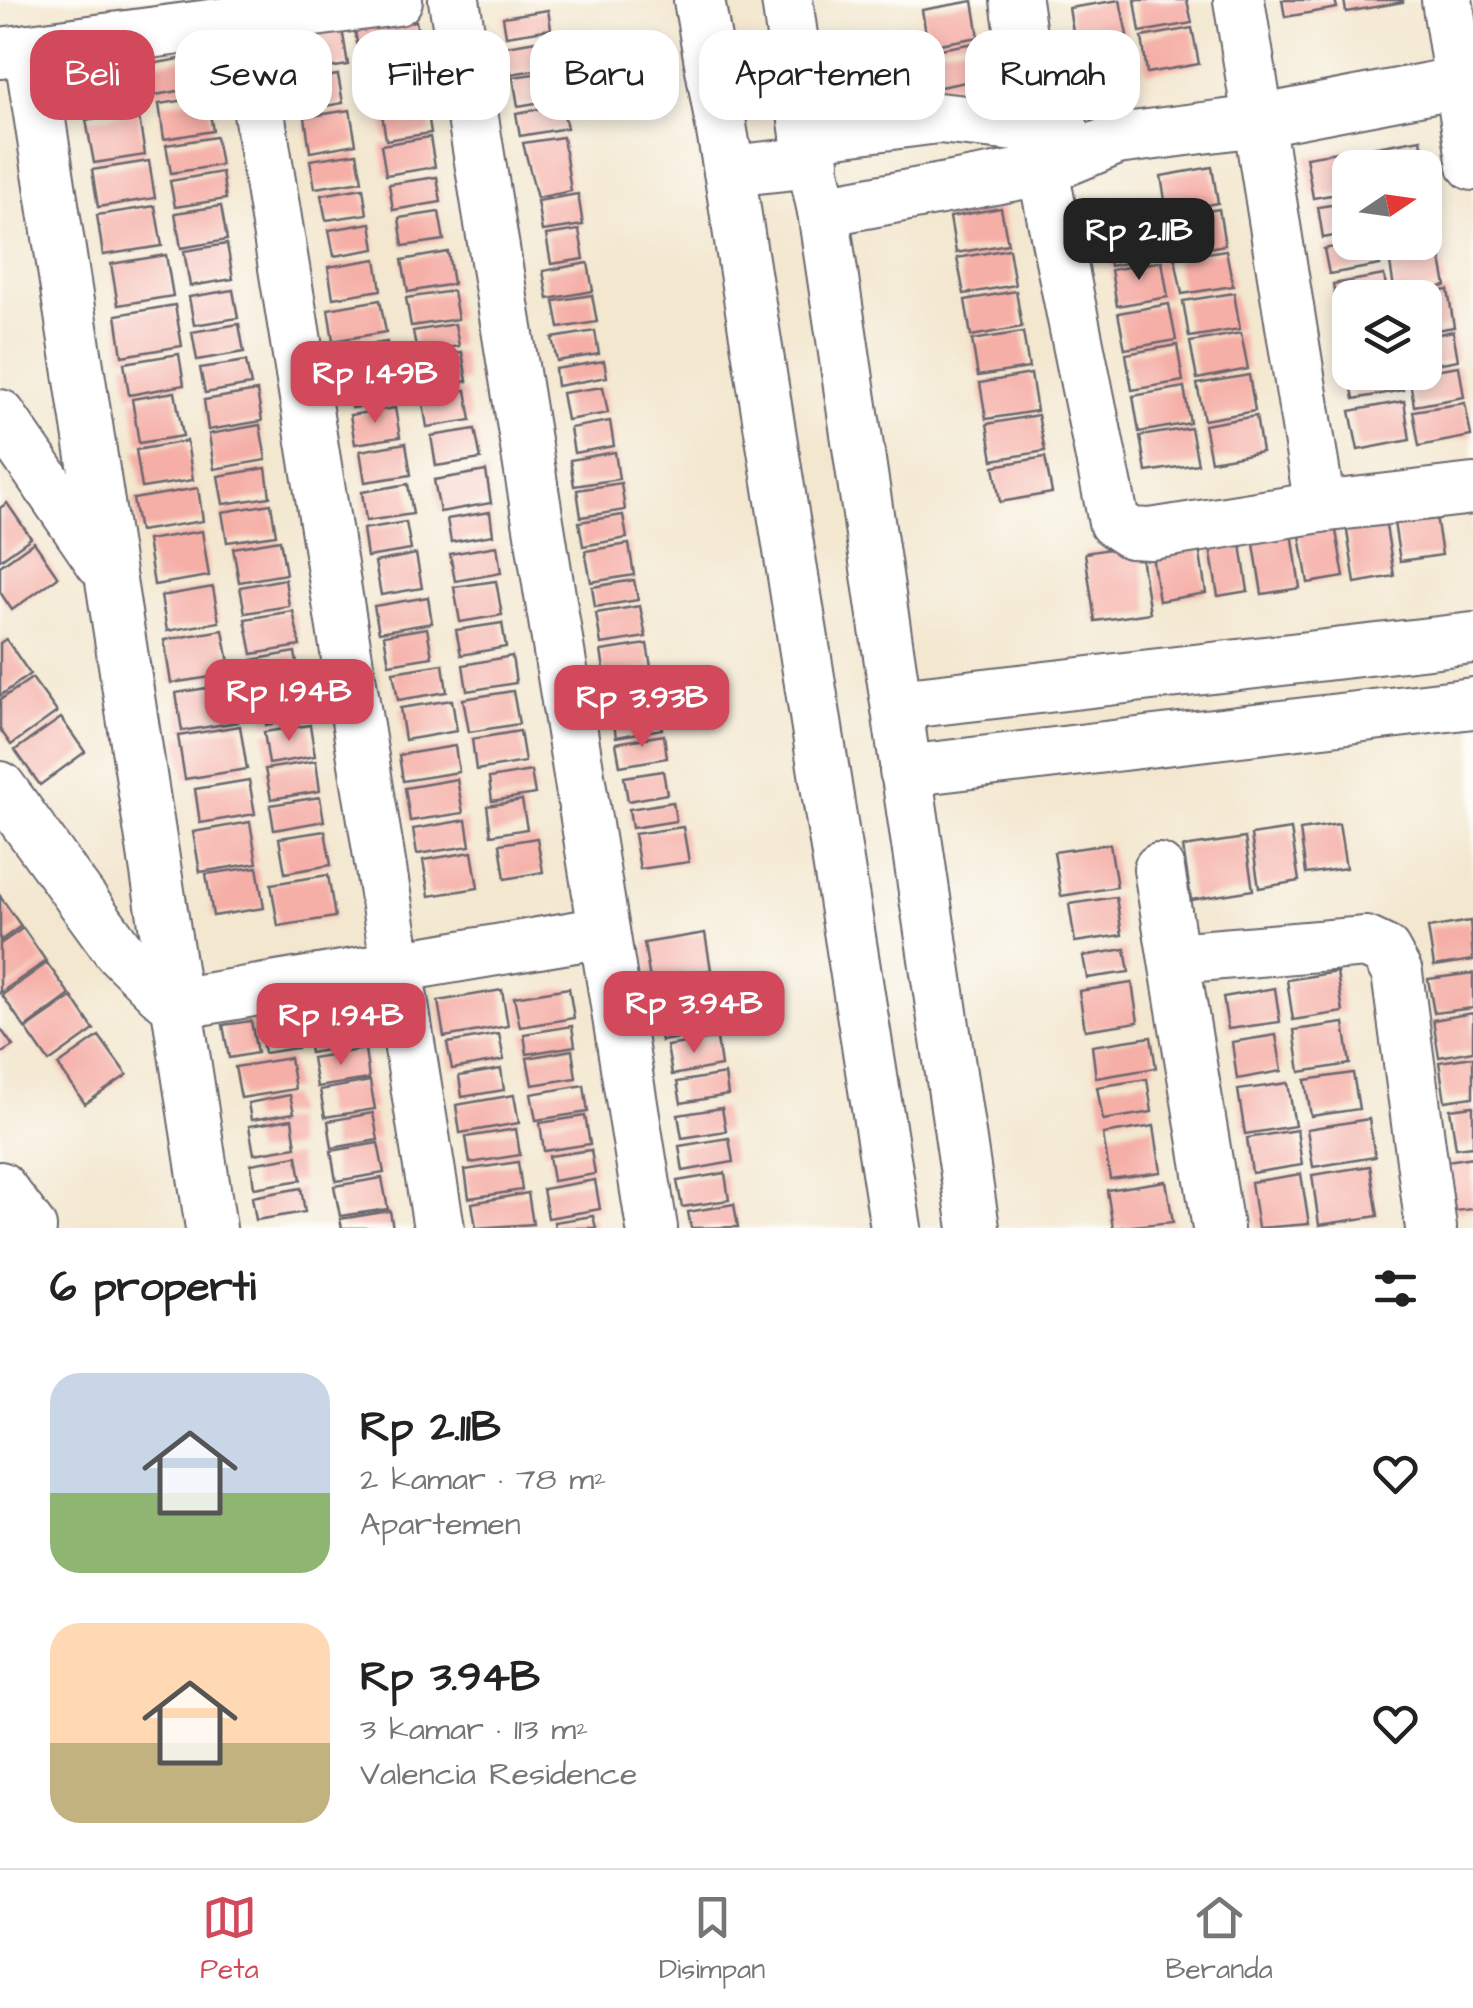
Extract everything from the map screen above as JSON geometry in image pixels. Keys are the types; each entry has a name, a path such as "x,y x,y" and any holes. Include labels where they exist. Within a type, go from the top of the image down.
{"street":[{"path":"210,1228 110,574 14,51 398,0"},
{"path":"454,0 652,1228"},
{"path":"698,0 729,171 896,1228"},
{"path":"788,0 898,704 974,1228"},
{"path":"1016,0 1038,148 1114,522 1131,533 1151,534 1320,507 1473,489"},
{"path":"1238,0 1320,507"},
{"path":"1447,0 1473,165"},
{"path":"244,20 439,1228"},
{"path":"823,211 928,190 1038,148 1257,122 1460,82"},
{"path":"729,171 938,118 1038,148"},
{"path":"915,122 928,190"},
{"path":"0,415 110,574"},
{"path":"898,704 1473,638"},
{"path":"905,770 1473,702"},
{"path":"0,787 119,952 176,1004 604,932"},
{"path":"1159,869 1218,1228"},
{"path":"1174,958 1366,942 1385,951 1397,973 1431,1228"},
{"path":"0,1188 30,1228"}],"building":[{"path":"1120,0 1126,30 1073,30 1069,8"},
{"path":"1135,0 1187,0 1192,23 1140,30"},
{"path":"1282,0 1335,0 1337,8 1285,17"},
{"path":"1344,0 1403,0 1403,2 1346,12"},
{"path":"973,1 978,30 965,30 965,39 945,43 945,30 925,30 922,10"},
{"path":"548,10 551,29 510,35 503,17"},
{"path":"416,21 417,30 355,30"},
{"path":"342,28 348,65 332,68 331,30"},
{"path":"1192,28 1199,64 1147,73 1142,37"},
{"path":"530,42 530,71 511,74 510,45"},
{"path":"965,45 965,82 945,86 945,48"},
{"path":"175,60 175,92 155,95 155,63"},
{"path":"338,75 343,103 332,105 332,76"},
{"path":"530,75 530,104 518,106 513,77"},
{"path":"175,102 175,120 211,120 213,131 164,139 159,104"},
{"path":"350,110 356,144 310,152 305,120 332,120 332,113"},
{"path":"530,111 530,120 565,120 567,128 520,136 516,113"},
{"path":"86,120 139,120 145,155 94,163"},
{"path":"383,120 429,120 431,133 386,140"},
{"path":"216,137 221,165 171,173 166,145"},
{"path":"430,137 435,167 386,175 381,145"},
{"path":"563,137 571,191 537,198 523,143"},
{"path":"1421,139 1423,150 1371,150"},
{"path":"357,153 362,181 315,188 310,160"},
{"path":"1332,153 1332,195 1313,198 1306,157"},
{"path":"149,161 155,198 98,207 92,170"},
{"path":"1212,167 1218,203 1167,212 1161,176"},
{"path":"222,172 226,199 175,207 170,181"},
{"path":"437,177 441,202 393,210 389,184"},
{"path":"363,188 367,214 326,220 321,195"},
{"path":"578,194 583,225 542,231 537,201"},
{"path":"1332,205 1332,236 1323,238 1318,207"},
{"path":"155,206 162,246 103,255 97,215"},
{"path":"221,206 227,240 181,248 175,213"},
{"path":"1001,208 1008,244 956,253 950,217"},
{"path":"1219,209 1225,245 1175,254 1168,218"},
{"path":"439,212 444,240 403,246 399,218"},
{"path":"1155,220 1161,256 1110,266 1104,229"},
{"path":"371,223 375,249 334,256 329,230"},
{"path":"579,230 584,259 551,264 546,235"},
{"path":"227,244 233,279 190,286 184,251"},
{"path":"1332,247 1332,260 1379,260 1380,265 1329,274 1324,249"},
{"path":"1009,249 1015,285 964,294 957,258"},
{"path":"1226,250 1233,286 1182,294 1175,258"},
{"path":"448,252 453,284 408,292 402,260"},
{"path":"166,255 173,296 118,305 111,264"},
{"path":"376,259 381,290 333,298 328,267"},
{"path":"1441,260 1446,286 1442,287 1442,280 1393,280 1390,263"},
{"path":"1162,261 1168,297 1117,306 1111,270"},
{"path":"588,263 593,291 548,299 543,271"},
{"path":"1384,275 1385,280 1356,280"},
{"path":"233,290 238,318 194,325 189,297"},
{"path":"1448,290 1454,327 1442,329 1442,291"},
{"path":"453,291 458,319 411,326 406,298"},
{"path":"1016,291 1022,327 971,336 965,300"},
{"path":"1234,293 1240,329 1189,337 1183,301"},
{"path":"592,295 597,322 559,328 554,301"},
{"path":"380,300 386,332 333,341 328,309"},
{"path":"1169,304 1176,340 1125,349 1118,313"},
{"path":"175,305 182,346 122,356 116,315"},
{"path":"239,324 244,352 197,360 192,332"},
{"path":"455,324 459,346 417,353 413,331"},
{"path":"595,331 599,354 557,361 552,338"},
{"path":"1453,331 1458,360 1442,363 1442,333"},
{"path":"1023,332 1029,368 978,376 972,340"},
{"path":"1241,333 1248,369 1197,379 1190,342"},
{"path":"387,342 392,369 347,376 342,349"},
{"path":"1177,345 1183,381 1132,390 1126,354"},
{"path":"462,352 467,381 420,389 415,359"},
{"path":"179,354 184,385 129,395 124,363"},
{"path":"246,361 251,385 205,393 200,368"},
{"path":"604,361 607,377 557,386 555,369"},
{"path":"1459,366 1464,397 1414,406 1412,390 1442,390 1442,369"},
{"path":"1031,374 1037,411 986,419 980,383"},
{"path":"1249,375 1255,411 1204,420 1197,384"},
{"path":"389,376 393,402 352,408 348,382"},
{"path":"603,387 608,413 567,420 562,393"},
{"path":"1184,387 1190,423 1139,432 1133,396"},
{"path":"466,390 471,420 427,427 422,397"},
{"path":"1352,390 1403,390 1354,399"},
{"path":"257,391 262,421 208,430 204,400"},
{"path":"175,392 183,436 139,443 132,399"},
{"path":"1404,401 1410,440 1358,450 1350,411"},
{"path":"1465,403 1471,436 1419,446 1413,411"},
{"path":"395,408 400,437 355,444 350,415"},
{"path":"1038,415 1045,451 993,460 987,424"},
{"path":"1256,416 1262,452 1211,461 1204,425"},
{"path":"610,421 614,446 574,453 570,428"},
{"path":"260,425 266,460 214,469 209,434"},
{"path":"1191,428 1198,464 1146,472 1140,436"},
{"path":"475,429 481,459 436,466 431,436"},
{"path":"187,441 193,480 142,488 136,450"},
{"path":"406,443 411,475 365,482 360,451"},
{"path":"615,452 619,479 574,486 570,460"},
{"path":"1045,457 1052,493 1000,502 994,466"},
{"path":"266,468 270,497 223,504 218,476"},
{"path":"486,471 491,503 440,512 434,480"},
{"path":"621,483 625,510 581,517 577,490"},
{"path":"408,484 413,514 366,521 362,492"},
{"path":"198,488 203,521 139,531 133,499"},
{"path":"7,503 31,538 0,560 0,508"},
{"path":"271,504 276,535 227,542 222,512"},
{"path":"1435,509 1442,555 1400,561 1393,516"},
{"path":"490,512 493,535 451,542 447,519"},
{"path":"623,515 627,538 583,546 579,522"},
{"path":"1385,519 1394,576 1355,583 1346,525"},
{"path":"406,522 411,550 367,557 363,529"},
{"path":"1335,525 1344,577 1308,583 1299,530"},
{"path":"202,531 209,576 154,585 147,540"},
{"path":"1239,531 1248,591 1218,596 1208,536"},
{"path":"1292,532 1300,588 1262,594 1253,538"},
{"path":"280,540 286,574 239,582 233,548"},
{"path":"1198,541 1206,593 1159,601 1151,549"},
{"path":"34,542 58,577 12,610 0,592 0,566"},
{"path":"629,544 634,575 591,582 585,551"},
{"path":"1139,544 1150,613 1095,621 1085,553"},
{"path":"497,546 501,573 455,581 450,554"},
{"path":"416,554 422,588 381,595 375,562"},
{"path":"285,579 289,606 245,613 240,587"},
{"path":"634,580 638,600 595,607 592,587"},
{"path":"496,581 502,615 460,622 454,587"},
{"path":"213,587 219,622 167,631 161,596"},
{"path":"428,597 432,623 379,632 374,606"},
{"path":"640,606 646,637 601,644 596,613"},
{"path":"293,611 300,646 252,654 245,619"},
{"path":"502,623 506,647 461,655 456,630"},
{"path":"427,628 432,657 389,664 384,635"},
{"path":"223,630 231,674 171,683 164,640"},
{"path":"6,639 30,674 0,696 0,643"},
{"path":"647,644 651,667 605,675 601,651"},
{"path":"295,652 300,681 257,688 252,660"},
{"path":"512,656 516,683 467,691 463,665"},
{"path":"443,664 447,692 398,700 393,672"},
{"path":"651,675 655,698 612,705 608,682"},
{"path":"32,678 57,712 11,745 0,729 0,700"},
{"path":"231,684 238,722 182,731 176,693"},
{"path":"301,690 306,718 266,725 262,697"},
{"path":"513,691 519,724 469,732 463,699"},
{"path":"452,700 457,731 405,740 400,708"},
{"path":"658,705 662,729 616,737 612,713"},
{"path":"61,718 85,752 40,785 15,750"},
{"path":"310,725 315,756 269,764 264,732"},
{"path":"240,726 247,769 185,779 178,736"},
{"path":"520,731 525,762 476,770 472,739"},
{"path":"664,735 667,758 620,766 616,743"},
{"path":"455,746 459,772 403,781 399,755"},
{"path":"316,761 320,791 271,799 265,769"},
{"path":"531,771 535,794 492,801 489,778"},
{"path":"663,771 667,794 628,801 624,777"},
{"path":"457,779 463,813 410,821 405,788"},
{"path":"249,780 255,814 200,823 195,789"},
{"path":"320,797 324,821 274,830 270,805"},
{"path":"522,800 527,829 491,835 487,806"},
{"path":"673,802 676,821 632,828 629,809"},
{"path":"466,820 470,846 417,854 413,829"},
{"path":"250,822 257,863 200,872 193,832"},
{"path":"1339,824 1346,868 1306,874 1300,830"},
{"path":"683,827 689,862 640,869 634,834"},
{"path":"1291,829 1299,881 1259,888 1251,835"},
{"path":"325,831 331,865 285,873 279,838"},
{"path":"537,838 543,872 505,879 500,844"},
{"path":"1245,838 1253,890 1191,900 1183,847"},
{"path":"1110,844 1117,887 1061,896 1054,852"},
{"path":"472,852 478,888 429,896 423,860"},
{"path":"257,867 264,908 213,916 206,874"},
{"path":"328,875 335,917 278,926 271,884"},
{"path":"0,896 21,926 0,941"},
{"path":"1116,897 1122,935 1075,942 1069,904"},
{"path":"1470,921 1473,960 1434,966 1428,928"},
{"path":"23,928 46,961 0,993 0,944"},
{"path":"705,933 711,970 650,980 644,943"},
{"path":"1125,949 1129,972 1087,978 1083,956"},
{"path":"47,963 70,995 25,1028 2,995"},
{"path":"1337,972 1343,1012 1293,1020 1287,980"},
{"path":"1473,973 1473,1008 1434,1013 1428,979"},
{"path":"706,976 710,1001 654,1010 650,985"},
{"path":"1132,983 1138,1022 1085,1030 1079,991"},
{"path":"569,988 574,1018 520,1027 514,997"},
{"path":"1275,988 1280,1022 1228,1029 1223,997"},
{"path":"502,990 508,1026 444,1037 438,1001"},
{"path":"72,997 94,1030 49,1062 26,1029"},
{"path":"357,1002 364,1044 310,1053 303,1011"},
{"path":"712,1008 716,1032 661,1041 656,1017"},
{"path":"290,1009 297,1048 264,1053 258,1014"},
{"path":"1473,1013 1473,1051 1439,1057 1433,1020"},
{"path":"251,1021 257,1053 229,1058 223,1025"},
{"path":"1344,1023 1350,1064 1300,1072 1294,1030"},
{"path":"572,1026 575,1046 527,1054 524,1034"},
{"path":"0,1028 13,1046 0,1054"},
{"path":"499,1034 504,1060 452,1069 447,1043"},
{"path":"1276,1035 1282,1071 1237,1079 1232,1042"},
{"path":"99,1036 127,1075 85,1104 58,1065"},
{"path":"1151,1037 1156,1068 1096,1078 1092,1046"},
{"path":"717,1038 721,1066 672,1075 667,1046"},
{"path":"365,1049 369,1079 317,1087 312,1058"},
{"path":"572,1050 576,1078 532,1085 527,1058"},
{"path":"1473,1057 1473,1097 1445,1101 1439,1062"},
{"path":"290,1058 295,1089 241,1098 235,1067"},
{"path":"501,1069 504,1090 462,1097 459,1076"},
{"path":"1353,1073 1359,1109 1311,1116 1305,1080"},
{"path":"725,1074 728,1095 681,1103 677,1082"},
{"path":"1147,1079 1152,1112 1103,1120 1097,1087"},
{"path":"370,1081 375,1109 325,1117 320,1090"},
{"path":"1288,1083 1295,1126 1245,1134 1238,1090"},
{"path":"584,1085 588,1112 536,1120 531,1094"},
{"path":"290,1095 294,1113 251,1120 248,1103"},
{"path":"514,1095 519,1123 460,1133 456,1105"},
{"path":"1473,1106 1473,1146 1456,1148 1450,1109"},
{"path":"722,1108 726,1131 682,1138 678,1115"},
{"path":"373,1113 378,1140 332,1148 328,1121"},
{"path":"585,1116 590,1144 544,1151 540,1123"},
{"path":"292,1119 296,1147 254,1154 249,1126"},
{"path":"1369,1119 1375,1157 1313,1167 1307,1129"},
{"path":"1154,1126 1161,1172 1110,1179 1103,1134"},
{"path":"516,1129 520,1155 470,1163 466,1137"},
{"path":"1297,1130 1302,1165 1252,1173 1247,1138"},
{"path":"729,1138 733,1162 683,1171 679,1146"},
{"path":"378,1143 384,1173 336,1181 331,1151"},
{"path":"591,1150 595,1174 553,1181 549,1156"},
{"path":"297,1156 301,1180 254,1188 251,1164"},
{"path":"1473,1157 1473,1209 1455,1211 1447,1161"},
{"path":"518,1162 522,1190 469,1198 465,1170"},
{"path":"1370,1166 1378,1216 1319,1225 1312,1175"},
{"path":"725,1173 729,1200 682,1207 677,1181"},
{"path":"1301,1174 1309,1224 1258,1228 1251,1182"},
{"path":"382,1178 388,1209 340,1216 334,1186"},
{"path":"595,1180 600,1209 548,1218 543,1189"},
{"path":"1166,1181 1173,1222 1113,1228 1107,1190"},
{"path":"301,1188 305,1212 256,1220 252,1197"},
{"path":"528,1193 533,1224 476,1228 472,1203"},
{"path":"734,1204 738,1227 691,1228 688,1212"},
{"path":"390,1211 393,1228 342,1228 340,1219"},
{"path":"593,1216 596,1228 555,1228 554,1222"}]}
